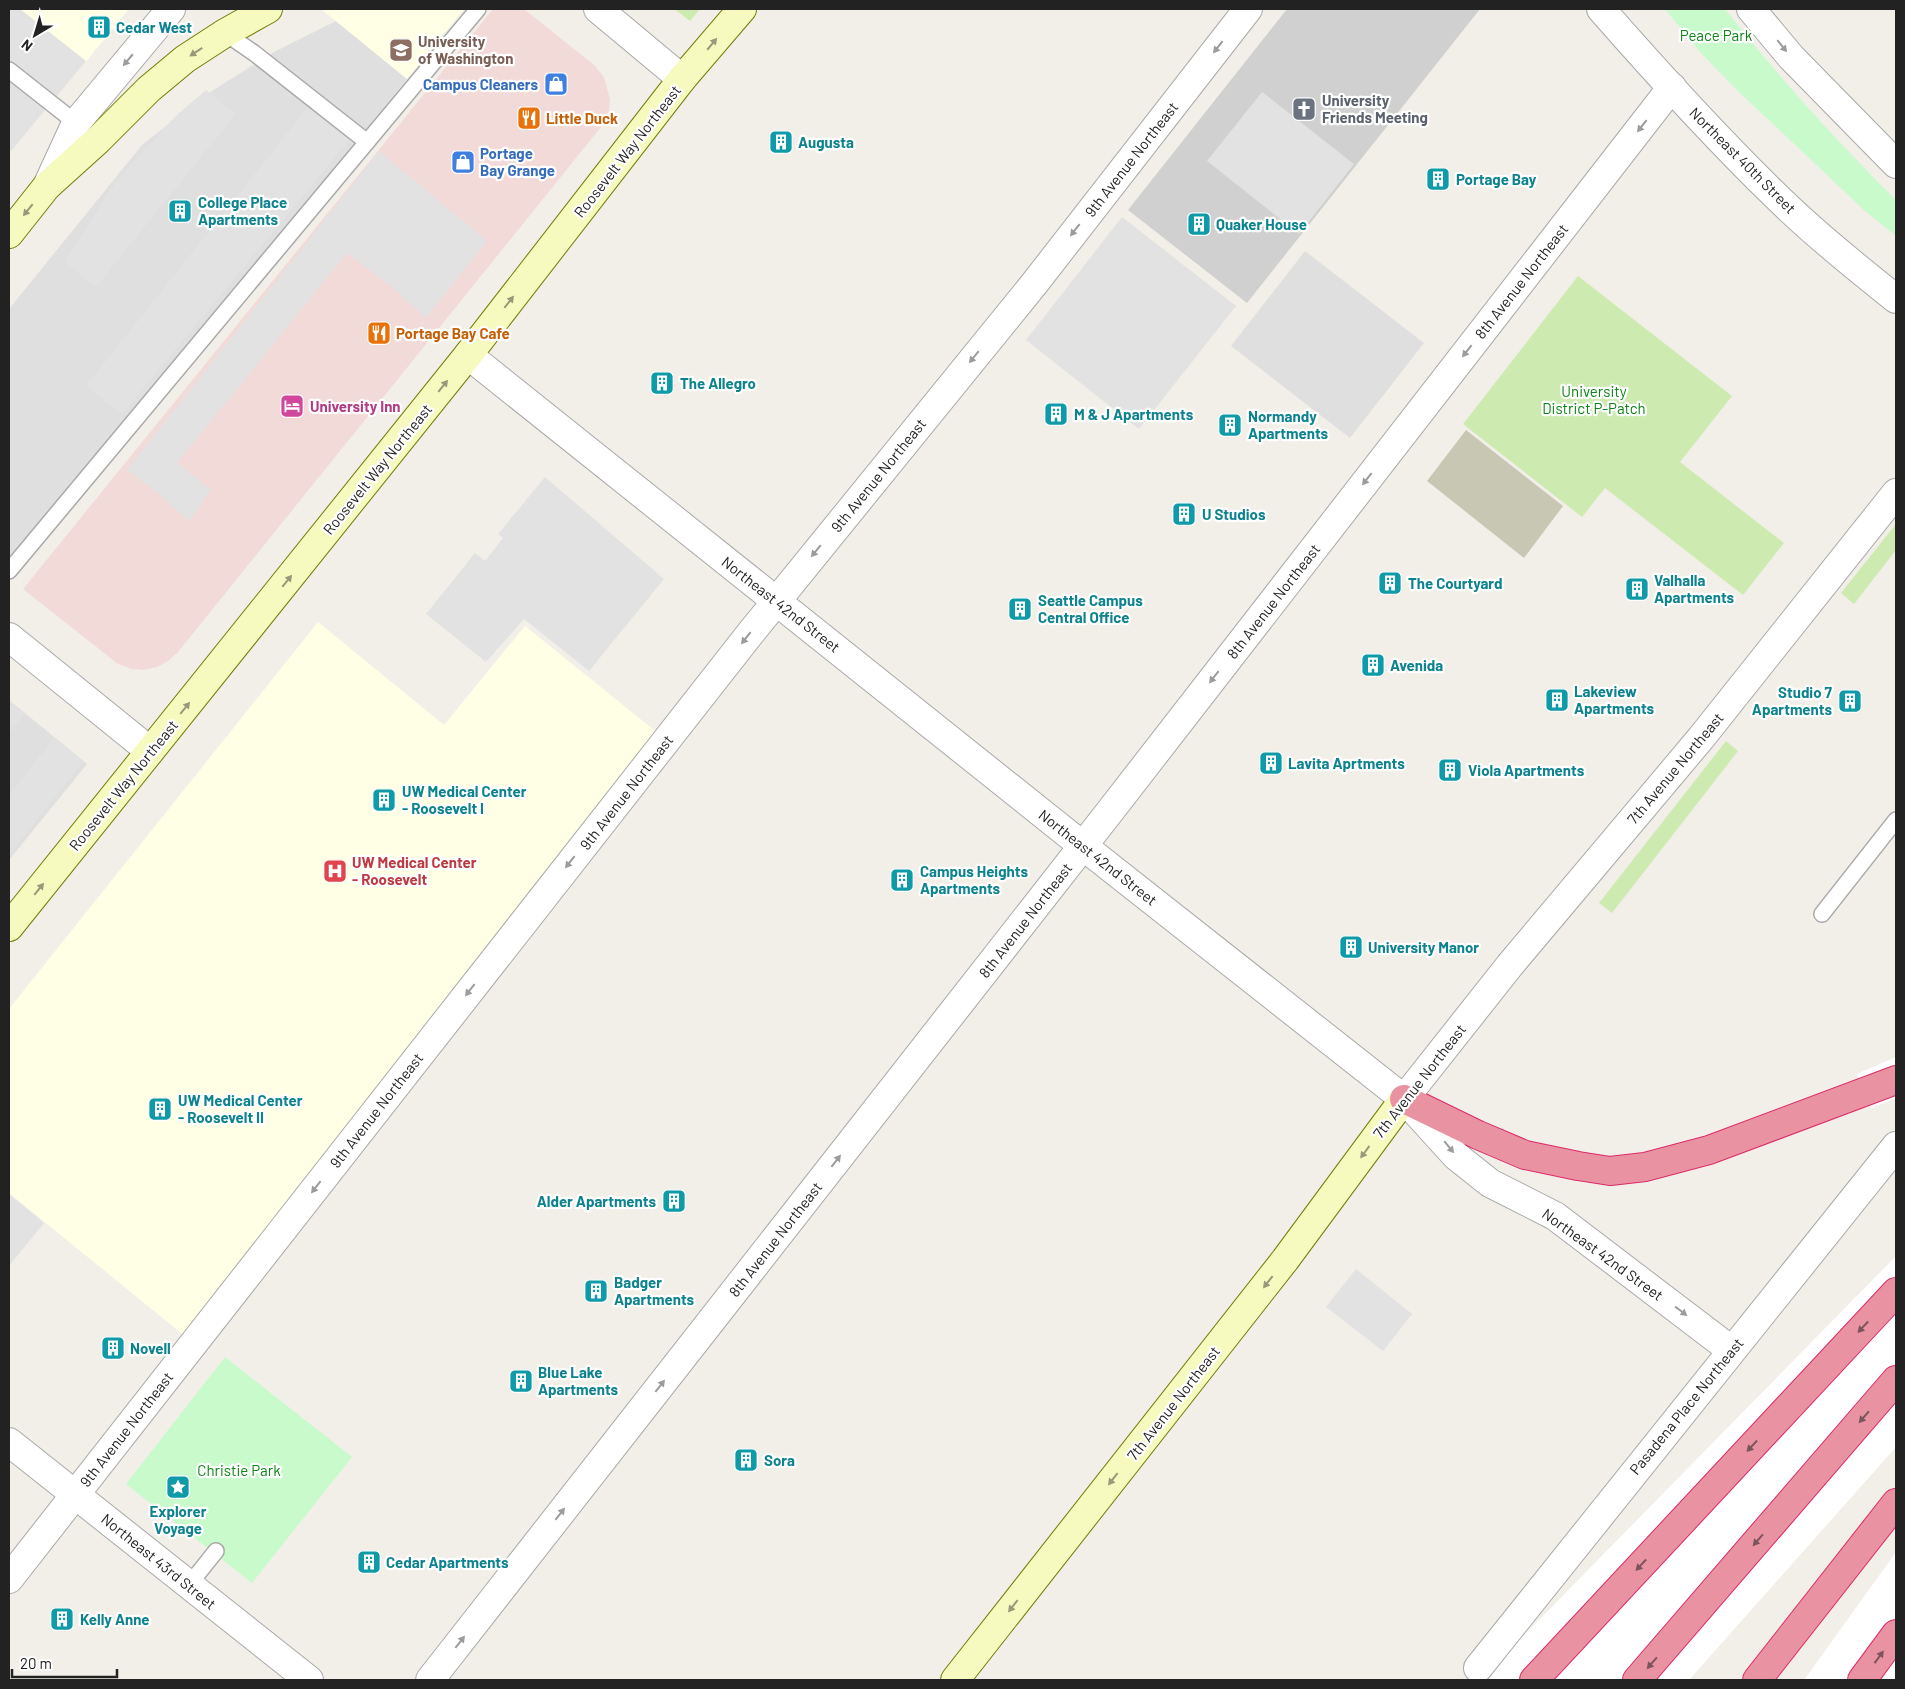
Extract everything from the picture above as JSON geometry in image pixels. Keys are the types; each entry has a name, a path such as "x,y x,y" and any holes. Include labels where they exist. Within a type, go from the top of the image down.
{"highway":[{"path":"1404,1099 1478,1135 1525,1155 1610,1171 1645,1167 1709,1150 1896,1080"},
{"path":"1534,1680 1896,1292"},
{"path":"1637,1680 1896,1380"},
{"path":"1757,1680 1896,1503"},
{"path":"1862,1680 1896,1634"}],"main road":[{"path":"9,234 47,186 98,140 148,89 184,59 268,9"},
{"name":"Roosevelt Way Northeast","path":"9,927 468,355 682,79 742,9"},
{"name":"7th Avenue Northeast","path":"954,1680 1285,1260 1404,1099"}],"street":[{"path":"47,186 76,123 171,9"},
{"path":"598,9 682,79"},
{"name":"9th Avenue Northeast","path":"9,1579 777,600 1034,284 1248,9"},
{"name":"Northeast 40th Street","path":"1601,9 1700,119 1778,198 1896,299"},
{"path":"1751,9 1791,57 1896,164"},
{"name":"8th Avenue Northeast","path":"430,1680 1083,846 1672,87"},
{"name":"Northeast 42nd Street","path":"468,355 1083,846 1404,1099 1456,1156 1490,1183 1555,1216 1731,1350"},
{"name":"7th Avenue Northeast","path":"1404,1099 1510,965 1701,738 1896,493"},
{"path":"9,637 150,751"},
{"name":"Pasadena Place Northeast","path":"1478,1668 1896,1146"},
{"name":"Northeast 43rd Street","path":"9,1442 188,1586 309,1680"}],"lane":[{"path":"9,571 478,9"},
{"path":"225,33 254,53 367,142"},
{"path":"9,70 98,140"},
{"path":"1822,914 1896,820"},
{"path":"188,1586 216,1551"}],"shaded area":[{"path":"9,9 20,9 86,61 11,151 9,149"},
{"path":"17,9 129,9 85,63"},
{"name":"University of Washington","path":"321,9 464,9 407,79"},
{"path":"493,9 524,9 594,65 604,77 610,99 609,112 605,122 178,652 168,661 157,667 144,670 132,669 118,664 23,589"},
{"name":"University Friends Meeting","path":"1287,9 1480,9 1247,303 1128,210"},
{"path":"336,21 407,79 9,571 9,309 142,145 204,96 274,52"},
{"path":"206,90 236,114 96,287 65,262 110,190 126,170 176,116"},
{"path":"1262,92 1354,164 1299,234 1207,161"},
{"path":"308,107 349,140 122,414 86,386"},
{"path":"379,151 487,241 426,318 392,287 347,253 177,463 211,490 189,521 154,490 127,470"},
{"path":"1122,217 1236,306 1139,429 1026,340"},
{"path":"1305,251 1424,343 1350,438 1231,346"},
{"path":"1466,430 1563,506 1524,558 1427,481"},
{"path":"545,477 664,579 589,671 524,619 486,662 426,614 475,553 485,561 503,538 498,534"},
{"name":"UW Medical Center - Roosevelt","path":"318,622 444,725 525,626 659,734 186,1337 9,1193 9,1009"},
{"path":"9,700 87,764 9,860"},
{"path":"9,701 24,714 9,733"},
{"path":"54,738 83,762 9,855 9,795"},
{"path":"9,1194 44,1223 9,1266"},
{"path":"1356,1269 1412,1314 1383,1351 1326,1307"}],"green space":[{"path":"674,9 700,9 690,21"},
{"name":"Peace Park","path":"1665,9 1725,9 1808,107 1896,200 1896,236 1864,210 1738,91 1699,51"},
{"name":"University District P-Patch","path":"1578,276 1732,396 1680,462 1784,543 1743,595 1605,488 1582,517 1463,424"},
{"path":"1896,524 1896,550 1854,604 1841,593"},
{"path":"1726,741 1738,751 1612,913 1599,903"},
{"name":"Christie Park","path":"225,1357 352,1457 252,1583 126,1484"}],"pier":[{"path":"1896,1057 1896,1098 1871,1108 1857,1074"},
{"path":"1896,1256 1896,1447 1689,1680 1480,1680"},
{"path":"1896,1552 1896,1680 1804,1680"}],"place":[{"name":"Cedar West","path":"99,27"},
{"name":"University of Washington","path":"401,50"},
{"name":"Campus Cleaners","path":"556,84"},
{"name":"University Friends Meeting","path":"1304,109"},
{"name":"Little Duck","path":"529,118"},
{"name":"Augusta","path":"781,142"},
{"name":"Portage Bay Grange","path":"463,162"},
{"name":"Portage Bay","path":"1438,179"},
{"name":"College Place Apartments","path":"180,211"},
{"name":"Quaker House","path":"1199,224"},
{"name":"Portage Bay Cafe","path":"379,333"},
{"name":"The Allegro","path":"662,383"},
{"name":"University Inn","path":"292,406"},
{"name":"M & J Apartments","path":"1056,414"},
{"name":"Normandy Apartments","path":"1230,425"},
{"name":"U Studios","path":"1184,514"},
{"name":"The Courtyard","path":"1390,583"},
{"name":"Valhalla Apartments","path":"1637,589"},
{"name":"Seattle Campus Central Office","path":"1020,609"},
{"name":"Avenida","path":"1373,665"},
{"name":"Lakeview Apartments","path":"1557,700"},
{"name":"Studio 7 Apartments","path":"1850,701"},
{"name":"Lavita Aprtments","path":"1271,763"},
{"name":"Viola Apartments","path":"1450,770"},
{"name":"UW Medical Center - Roosevelt I","path":"384,800"},
{"name":"UW Medical Center - Roosevelt","path":"335,871"},
{"name":"Campus Heights Apartments","path":"902,880"},
{"name":"University Manor","path":"1351,947"},
{"name":"UW Medical Center - Roosevelt II","path":"160,1109"},
{"name":"Alder Apartments","path":"674,1201"},
{"name":"Badger Apartments","path":"596,1291"},
{"name":"Novell","path":"113,1348"},
{"name":"Blue Lake Apartments","path":"521,1381"},
{"name":"Sora","path":"746,1460"},
{"name":"Explorer Voyage","path":"178,1487"},
{"name":"Cedar Apartments","path":"369,1562"},
{"name":"Kelly Anne","path":"62,1619"}]}
